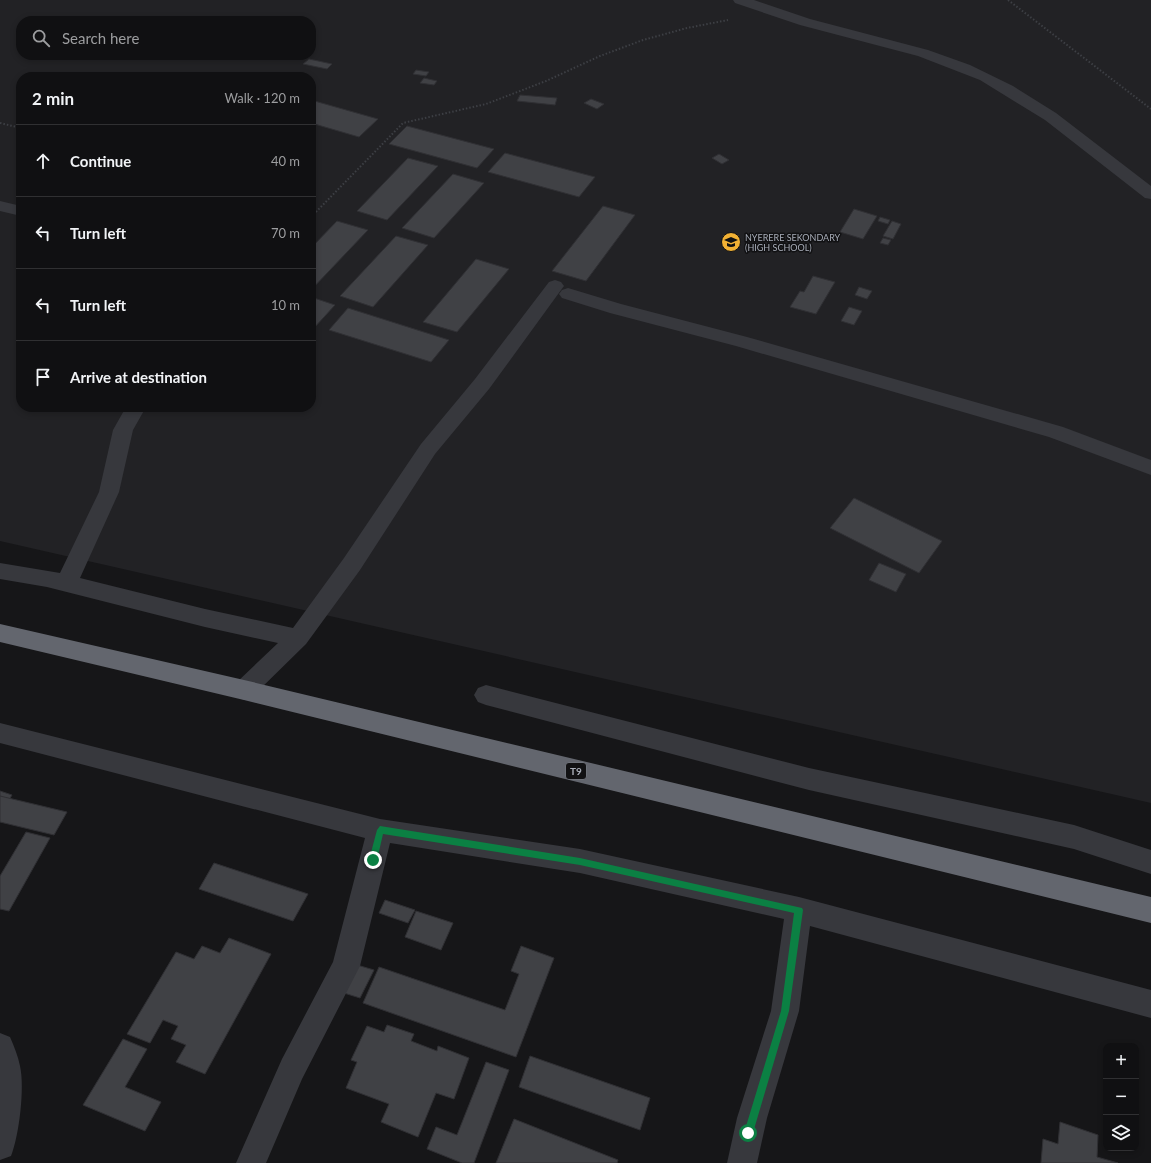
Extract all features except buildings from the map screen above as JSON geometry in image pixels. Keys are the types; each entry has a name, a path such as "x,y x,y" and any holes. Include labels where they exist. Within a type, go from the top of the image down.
{"highway":[{"name":"T9","path":"0,633 244,690 1151,910"}],"street":[{"path":"740,0 812,24 914,51 984,77 1027,100 1079,137 1151,194"},
{"path":"0,206 16,210"},
{"path":"244,690 298,638 352,564 428,449 562,290 616,309 747,344 1056,432 1151,468"},
{"path":"66,583 109,492 123,430 133,412"},
{"path":"0,571 47,578 205,618 298,638"},
{"path":"486,695 809,779 1074,837 1151,862"},
{"path":"0,733 380,830 580,861 799,910 1151,1004"},
{"path":"250,1163 292,1069 346,966 380,830"},
{"path":"742,1163 752,1118 785,1011 799,910"},
{"path":"0,1145 6,1102 6,1068 1,1053"}],"path":[{"path":"1008,0 1151,109"},
{"path":"316,212 403,123 439,113 486,104 546,81 600,56 643,40 687,28 731,19"},
{"path":"0,123 16,127"}],"shaded area":[{"name":"NYERERE SEKONDARY (HIGH SCHOOL)","path":"0,0 1151,0 1151,803 0,541"}],"place":[{"name":"NYERERE SEKONDARY (HIGH SCHOOL)","path":"731,242"}],"route":[{"path":"373,860 380,830 580,861 799,910 785,1011 748,1133"}]}
